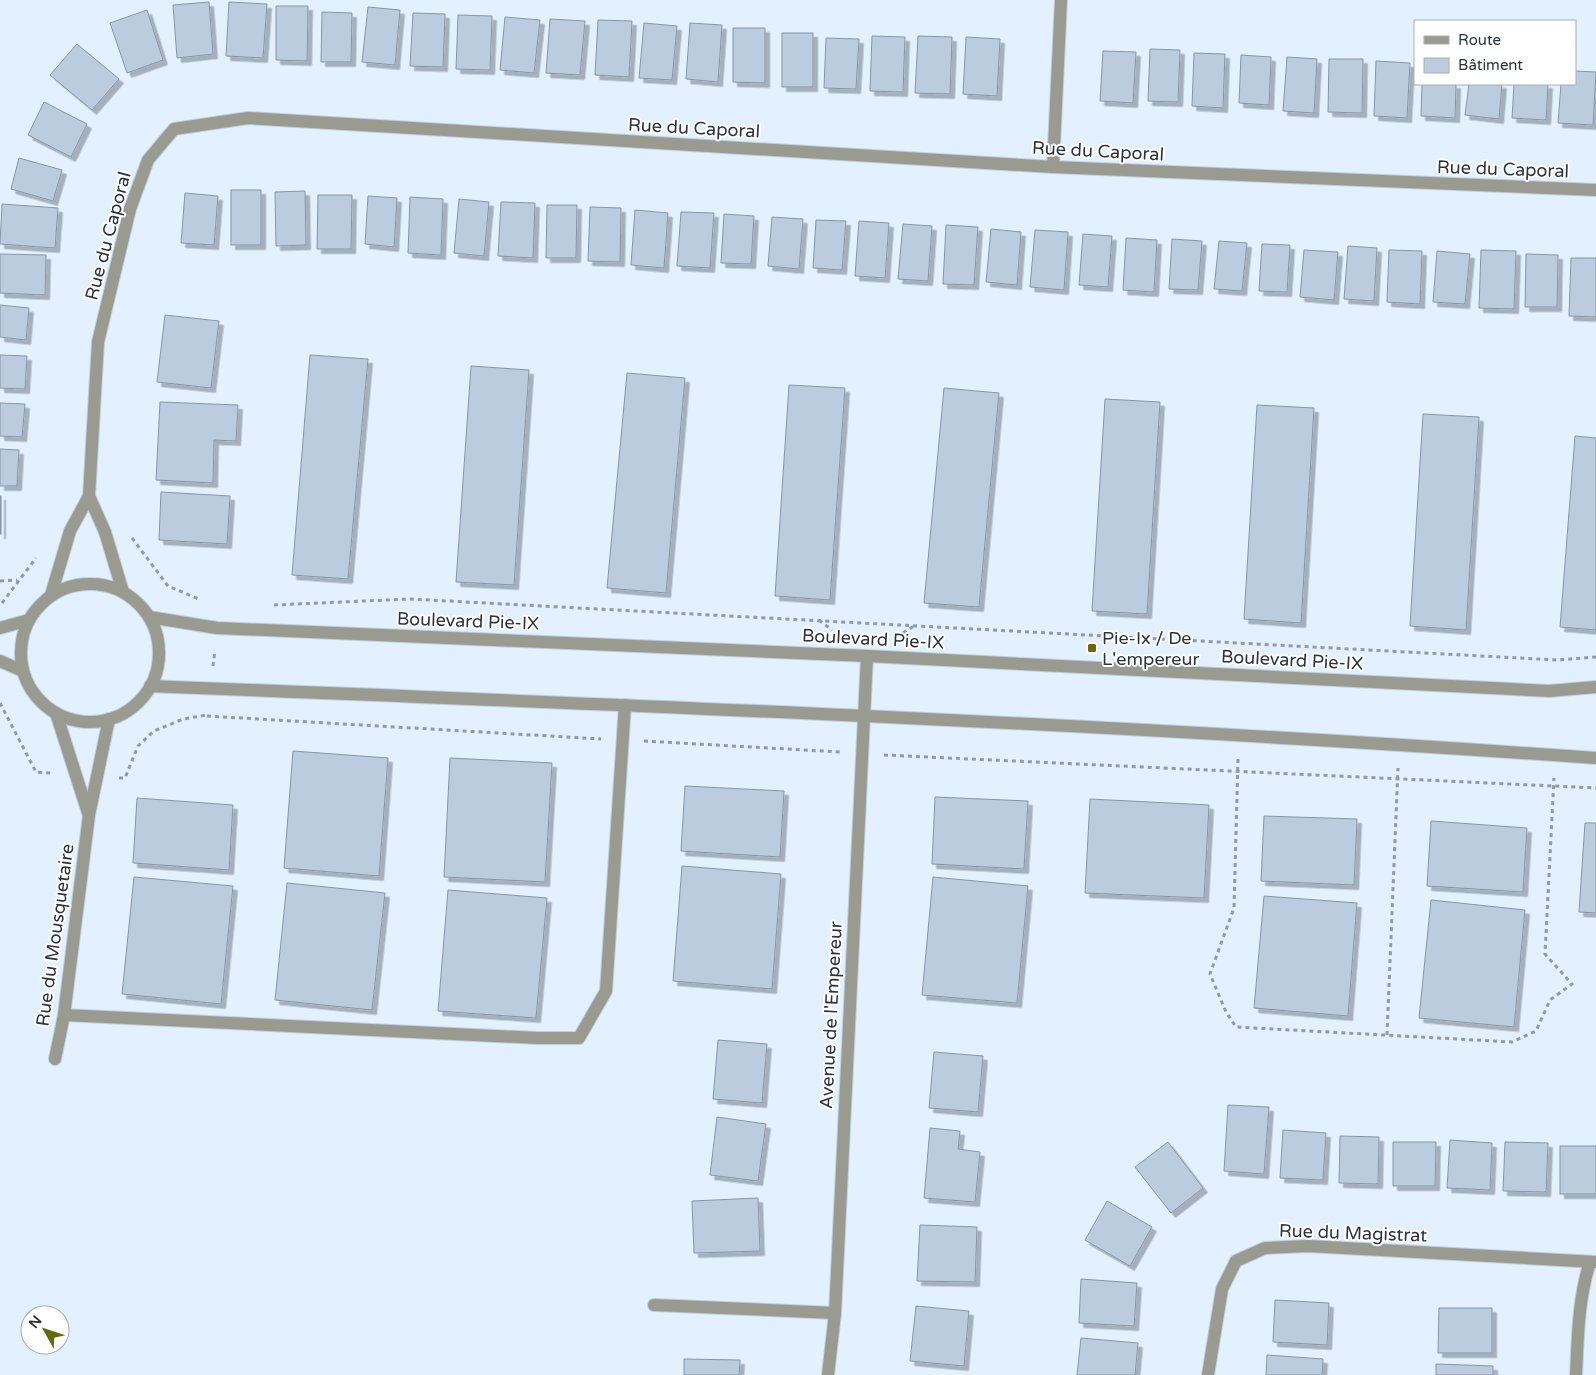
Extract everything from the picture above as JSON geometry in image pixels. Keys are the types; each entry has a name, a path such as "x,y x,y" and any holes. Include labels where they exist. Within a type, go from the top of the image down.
{"street":[{"path":"1052,167 1061,0"},
{"name":"Rue du Caporal","path":"51,595 70,531 89,496 98,342 130,209 148,160 174,130 248,118 1052,167 1596,190"},
{"name":"Rue du Caporal","path":"89,496 105,532 123,592"},
{"path":"86,584 105,586 123,592 137,602 149,617 156,633 159,651 157,669 150,686 139,700 125,712 109,719 91,722 73,720 56,713 41,702 30,688 23,671 21,654 22,636 29,620 38,606 51,595 68,587 86,584"},
{"name":"Boulevard Pie-IX","path":"149,617 217,628 866,656 1549,691 1596,687"},
{"path":"0,628 29,620"},
{"name":"Avenue de l'Empereur","path":"828,1375 835,1313 866,656"},
{"path":"0,660 23,671"},
{"path":"150,686 863,715 1596,758"},
{"path":"64,1015 537,1038 579,1038 606,991 625,705"},
{"name":"Rue du Mousquetaire","path":"56,713 89,815"},
{"name":"Rue du Mousquetaire","path":"55,1059 64,1015 89,815 109,719"},
{"name":"Rue du Magistrat","path":"1208,1375 1222,1289 1236,1261 1265,1248 1308,1246 1593,1262 1583,1286 1578,1320 1576,1375"},
{"path":"654,1305 835,1313"}],"path":[{"path":"0,581 18,580"},
{"path":"267,605 410,599 1557,660 1596,657"},
{"path":"207,716 861,754 1596,788"},
{"path":"1238,736 1234,908 1210,974 1226,1012 1236,1027 1512,1042 1536,1031 1550,1000 1572,984 1545,954 1555,755"},
{"path":"1387,1035 1399,745"}],"building":[{"path":"209,2 213,54 177,58 173,5"},
{"path":"229,2 267,4 263,58 226,56"},
{"path":"276,6 308,6 307,61 276,60"},
{"path":"368,7 400,10 395,65 362,62"},
{"path":"147,10 163,60 127,73 110,23"},
{"path":"322,12 352,13 351,62 321,62"},
{"path":"413,13 445,14 443,67 410,66"},
{"path":"458,15 492,16 490,70 456,69"},
{"path":"505,17 540,20 534,73 500,70"},
{"path":"550,19 585,21 580,75 546,73"},
{"path":"598,20 632,21 629,77 595,75"},
{"path":"644,23 677,26 672,80 639,78"},
{"path":"690,23 722,25 718,82 686,79"},
{"path":"733,28 765,28 765,83 733,82"},
{"path":"782,33 813,33 813,87 782,87"},
{"path":"872,36 905,37 903,92 870,91"},
{"path":"918,36 952,37 950,94 915,93"},
{"path":"966,37 1000,39 997,96 963,94"},
{"path":"826,38 859,39 856,89 824,88"},
{"path":"77,44 119,79 92,110 50,75"},
{"path":"1150,49 1180,50 1178,102 1148,101"},
{"path":"1103,51 1136,52 1133,103 1100,101"},
{"path":"1194,53 1225,54 1223,108 1192,106"},
{"path":"1241,55 1271,57 1269,105 1239,103"},
{"path":"1287,57 1317,59 1314,113 1283,111"},
{"path":"1329,59 1363,59 1362,113 1328,112"},
{"path":"1376,61 1410,63 1407,118 1374,116"},
{"path":"1576,71 1596,72 1593,125 1558,123 1561,85 1576,85"},
{"path":"1422,85 1456,85 1455,118 1421,116"},
{"path":"1469,85 1502,85 1499,119 1465,115"},
{"path":"1514,85 1548,85 1546,120 1512,118"},
{"path":"44,102 87,124 71,157 28,135"},
{"path":"19,158 62,170 53,201 11,189"},
{"path":"231,190 261,190 261,245 231,245"},
{"path":"305,191 306,245 276,246 275,192"},
{"path":"185,193 218,196 214,245 181,243"},
{"path":"318,195 352,195 351,249 317,249"},
{"path":"368,196 397,198 394,247 365,244"},
{"path":"410,197 443,199 441,255 408,253"},
{"path":"459,199 489,202 484,256 454,253"},
{"path":"501,202 535,203 533,258 498,256"},
{"path":"2,204 58,208 55,248 0,244"},
{"path":"547,205 577,205 576,258 546,258"},
{"path":"590,207 621,208 620,262 588,261"},
{"path":"635,210 668,213 664,268 631,265"},
{"path":"681,212 714,213 710,268 677,266"},
{"path":"724,214 754,216 751,264 721,263"},
{"path":"772,217 803,219 799,269 768,266"},
{"path":"816,220 846,221 842,270 813,268"},
{"path":"859,221 889,223 885,278 855,276"},
{"path":"903,224 932,226 928,281 898,279"},
{"path":"946,225 978,227 974,285 943,284"},
{"path":"991,229 1021,232 1017,285 986,282"},
{"path":"1035,230 1068,232 1064,290 1030,287"},
{"path":"1083,234 1112,236 1108,287 1079,285"},
{"path":"1126,238 1157,240 1154,292 1123,290"},
{"path":"1172,239 1202,241 1198,290 1169,289"},
{"path":"1219,241 1247,243 1242,291 1214,289"},
{"path":"1262,244 1290,245 1287,292 1259,291"},
{"path":"1348,246 1377,248 1374,301 1344,299"},
{"path":"1304,250 1338,252 1334,300 1300,297"},
{"path":"1389,250 1422,251 1420,304 1387,302"},
{"path":"1481,250 1516,251 1514,309 1479,308"},
{"path":"1437,251 1470,254 1465,304 1433,302"},
{"path":"0,254 46,255 45,295 0,293"},
{"path":"1526,254 1558,255 1557,307 1525,307"},
{"path":"1571,258 1596,258 1596,317 1569,316"},
{"path":"0,305 29,308 26,340 0,337"},
{"path":"165,315 219,321 211,388 157,382"},
{"path":"0,355 27,356 25,389 0,388"},
{"path":"310,355 368,359 348,579 292,575"},
{"path":"471,366 529,370 514,585 456,582"},
{"path":"627,373 685,378 666,593 607,588"},
{"path":"789,385 845,388 830,600 775,596"},
{"path":"944,388 999,393 979,607 924,603"},
{"path":"1105,399 1160,402 1147,614 1092,611"},
{"path":"160,402 238,405 236,441 214,440 213,483 156,480"},
{"path":"0,403 25,404 22,437 0,436"},
{"path":"1257,405 1314,408 1301,623 1244,619"},
{"path":"1423,414 1479,417 1466,630 1410,626"},
{"path":"1575,436 1596,438 1596,630 1560,627"},
{"path":"0,449 19,450 17,486 0,486"},
{"path":"161,492 230,496 227,544 159,540"},
{"path":"1,496 1,534 0,534"},
{"path":"293,751 388,758 379,876 284,868"},
{"path":"450,758 552,763 545,882 444,877"},
{"path":"685,786 784,791 780,857 681,851"},
{"path":"935,797 1028,801 1024,869 932,864"},
{"path":"137,798 233,805 229,870 133,863"},
{"path":"1090,799 1209,805 1204,898 1085,893"},
{"path":"1264,816 1357,819 1354,885 1261,881"},
{"path":"1431,821 1527,828 1523,892 1427,886"},
{"path":"1585,823 1596,823 1596,913 1579,912"},
{"path":"682,866 781,874 772,989 673,981"},
{"path":"134,877 233,886 221,1004 122,994"},
{"path":"933,877 1028,886 1017,1003 922,995"},
{"path":"287,883 385,893 372,1010 275,1000"},
{"path":"448,890 547,898 536,1018 438,1011"},
{"path":"1264,896 1357,903 1348,1016 1254,1008"},
{"path":"1431,900 1525,910 1514,1027 1419,1018"},
{"path":"718,1040 767,1044 762,1103 713,1099"},
{"path":"934,1052 983,1056 978,1112 929,1108"},
{"path":"1228,1105 1269,1107 1264,1174 1224,1171"},
{"path":"717,1117 766,1124 758,1181 710,1175"},
{"path":"930,1128 960,1131 958,1149 980,1152 975,1202 924,1198"},
{"path":"1283,1130 1326,1133 1323,1180 1280,1178"},
{"path":"1340,1136 1379,1137 1378,1184 1339,1183"},
{"path":"1450,1140 1492,1143 1490,1190 1447,1188"},
{"path":"1168,1142 1203,1188 1171,1213 1135,1167"},
{"path":"1393,1142 1436,1142 1435,1186 1393,1186"},
{"path":"1505,1142 1548,1143 1546,1192 1503,1191"},
{"path":"1560,1146 1596,1146 1596,1194 1560,1194"},
{"path":"758,1198 760,1251 694,1253 692,1201"},
{"path":"1107,1201 1152,1227 1130,1266 1085,1240"},
{"path":"920,1225 977,1227 975,1282 917,1281"},
{"path":"1081,1279 1137,1283 1134,1326 1079,1323"},
{"path":"1275,1300 1329,1303 1327,1345 1273,1342"},
{"path":"916,1306 969,1311 964,1366 910,1361"},
{"path":"1439,1308 1492,1308 1492,1353 1438,1353"},
{"path":"1081,1338 1138,1343 1135,1375 1077,1375"},
{"path":"1267,1355 1323,1359 1322,1375 1266,1375"},
{"path":"684,1359 740,1360 739,1375 684,1375"},
{"path":"1436,1364 1493,1366 1493,1375 1436,1375"}],"place":[{"name":"Pie-Ix / De L'empereur","path":"1092,648"}]}
